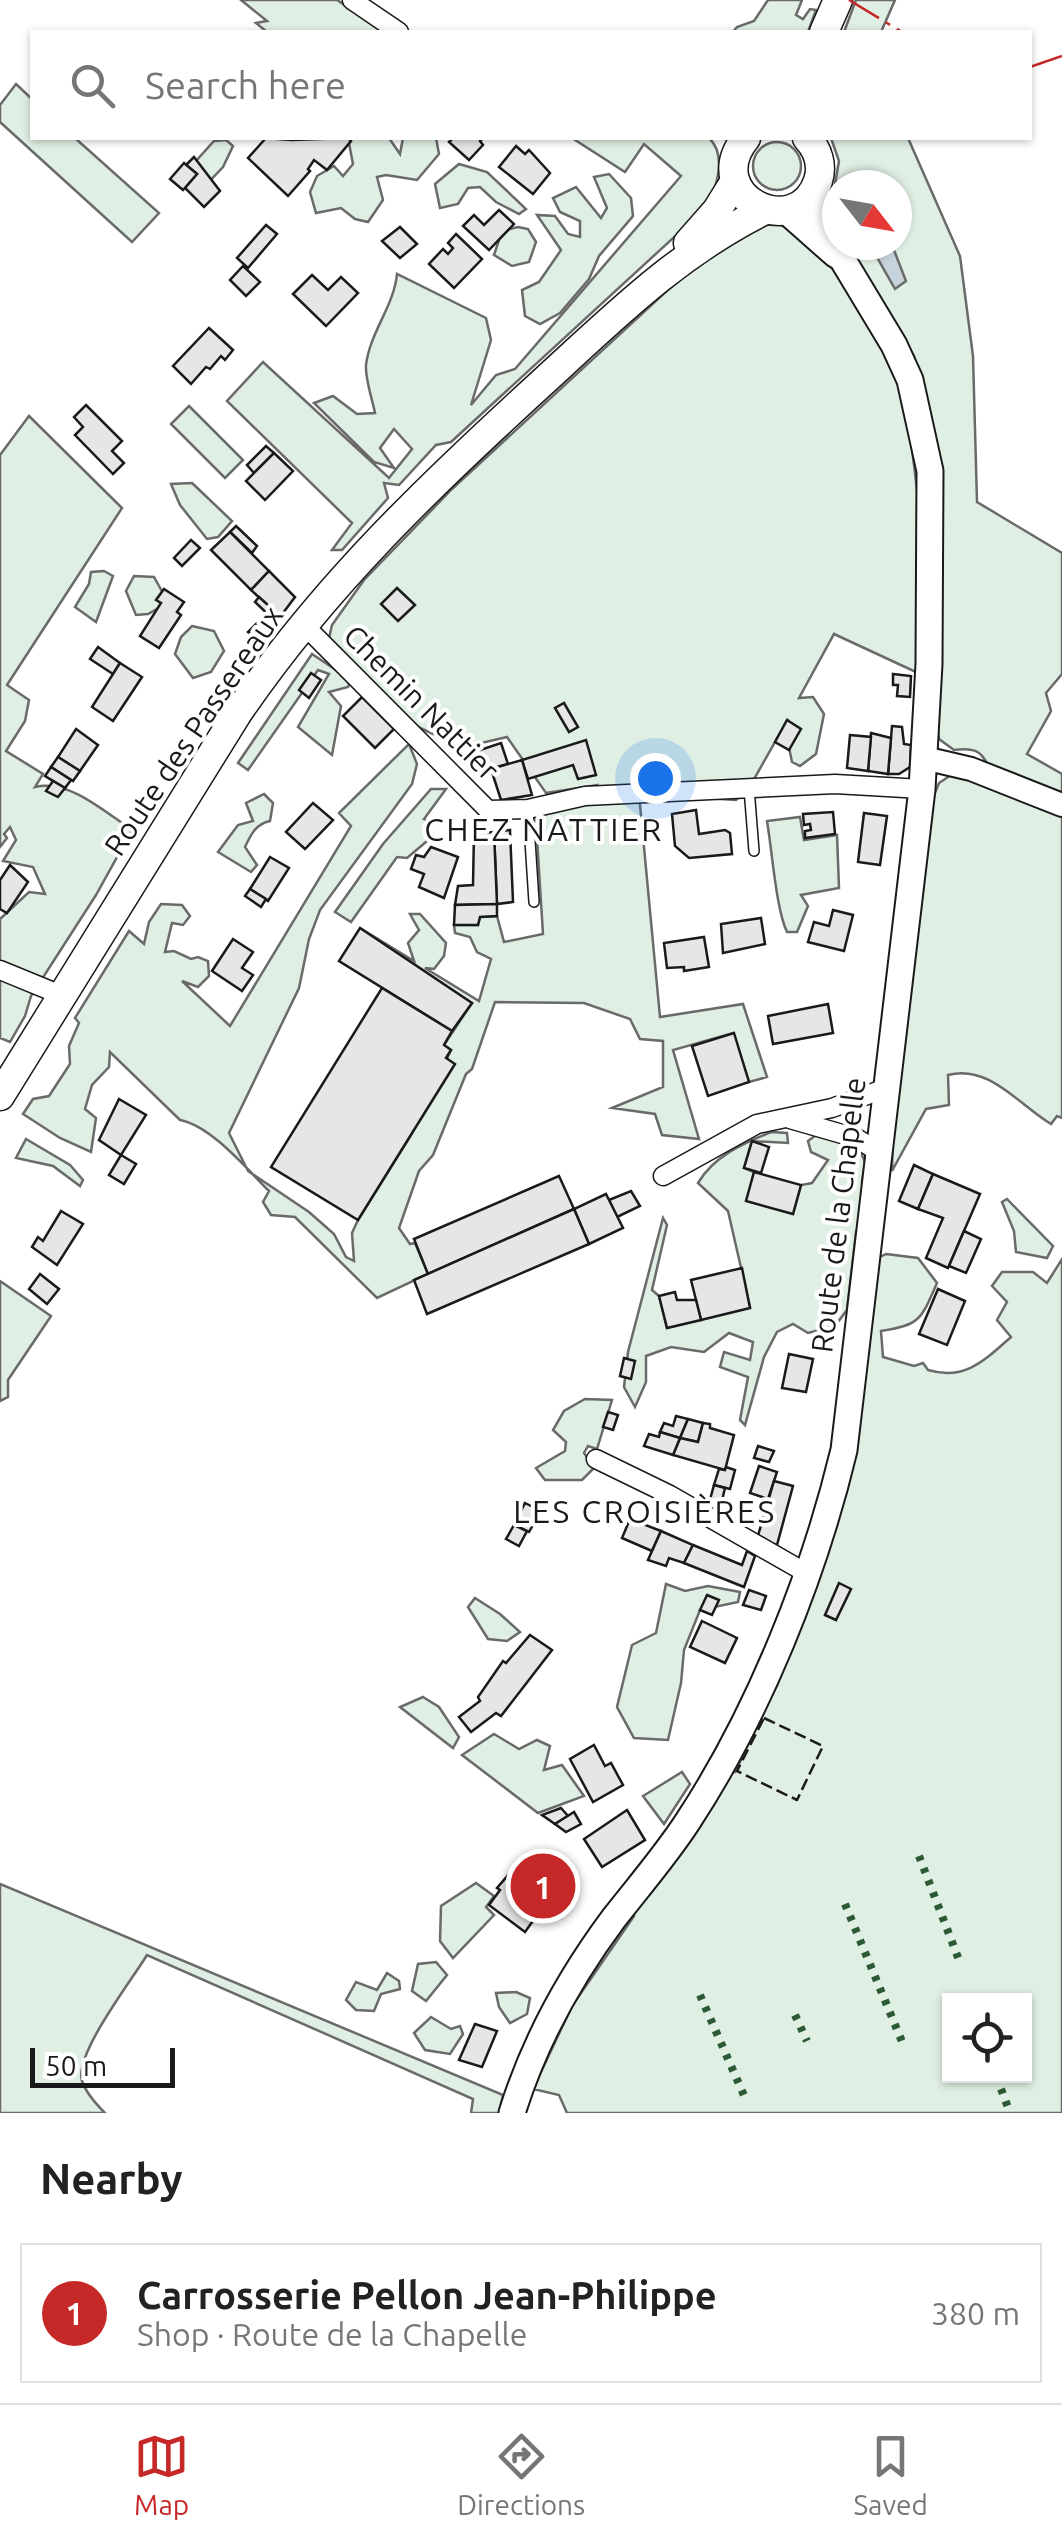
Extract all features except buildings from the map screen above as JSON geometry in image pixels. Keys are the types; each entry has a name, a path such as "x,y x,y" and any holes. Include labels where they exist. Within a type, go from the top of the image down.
{"main road":[{"path":"809,140 819,159 816,187"},
{"path":"735,154 742,194 775,210"},
{"name":"Route des Passereaux","path":"4,1077 61,996 270,665 410,505 661,274 717,210 735,154"},
{"name":"Route des Passereaux","path":"661,274 711,238 803,202 816,187"},
{"name":"Route de la Chapelle","path":"512,2113 544,2030 573,1977 686,1826 743,1727 808,1574 829,1513 844,1450 922,789 929,664 930,471 910,380 887,332 844,262 820,207 816,187"},
{"name":"Route de la Chapelle","path":"775,210 844,262"}],"street":[{"path":"352,0 396,30"},
{"name":"Chemin Nattier","path":"303,624 488,810 528,809 585,796 749,788 835,784 922,789"},
{"path":"924,758 972,769 1062,805"},
{"path":"0,970 61,996"},
{"path":"663,1176 757,1124 848,1103 886,1088"},
{"path":"790,1119 856,1138 879,1152"},
{"path":"596,1459 670,1495 808,1574"}],"lane":[{"path":"749,788 754,850"},
{"path":"528,809 534,902"}],"green space":[{"path":"241,0 337,0 382,30 265,30 256,23 267,21"},
{"path":"768,0 802,0 796,15 803,19 810,9 816,10 809,30 735,30 754,21"},
{"path":"856,0 895,0 882,30 845,30"},
{"path":"16,84 30,97 30,140 77,140 159,213 132,242 0,122 0,105"},
{"path":"226,140 233,146 223,167 202,189 190,189 186,172 214,141"},
{"path":"348,140 390,140 400,154 403,140 436,140 439,154 417,180 377,177 383,200 368,222 355,219 341,208 316,213 310,192 317,176 334,166 343,176 353,164"},
{"path":"575,140 710,140 718,153 717,180 708,206 451,442 436,445 399,485 384,483 388,498 342,550 332,550 352,523 227,401 263,362 389,478 412,449 394,429 380,448 394,468 374,462 314,403 333,396 357,414 375,413 366,365 397,274 486,318 491,340 471,405 496,375 515,369 681,176 644,144 625,172"},
{"path":"832,140 909,140 960,256 973,356 977,502 1062,553 1062,674 1046,693 1051,711 1027,754 1062,774 1062,1118 1057,1116 1051,1124 1003,1088 977,1075 948,1075 949,1105 926,1109 892,1171 893,1128 934,795 939,783 951,775 997,783 978,752 954,750 939,739 935,706 940,474 914,356 856,260 912,260 912,170 837,170 839,161"},
{"path":"777,142 794,149 801,166 794,183 777,190 760,183 753,166 760,149"},
{"path":"459,164 487,172 526,209 519,214 496,202 480,187 468,188 458,204 440,208 435,184"},
{"path":"609,174 631,198 633,216 599,256 589,279 560,313 540,324 525,316 522,290 539,282 561,250 537,215 555,216 568,234 580,237 580,221 560,212 553,198 576,187 601,218 607,208 594,177"},
{"path":"763,219 795,230 832,268 889,349 910,432 919,506 918,673 834,634 799,698 813,697 824,714 816,754 800,766 792,762 788,719 749,788 736,800 639,794 660,1017 743,1004 767,1077 749,1082 733,1033 673,1050 699,1139 662,1135 655,1114 612,1108 663,1087 663,1041 640,1039 630,1019 584,1003 495,1002 472,1069 466,1074 433,1155 419,1171 399,1228 410,1244 415,1243 428,1274 377,1298 295,1217 271,1215 263,1202 269,1191 253,1174 309,1212 334,1234 346,1257 354,1261 352,1233 411,1135 451,1050 444,1045 472,1003 360,928 414,961 408,943 419,930 410,914 420,914 446,943 444,956 434,969 425,968 479,1001 491,959 477,952 470,937 455,933 454,925 478,925 480,917 497,916 504,942 543,934 535,807 592,796 597,785 546,793 507,737 473,745 455,728 435,735 416,726 329,638 332,625 364,580 452,489 684,275"},
{"path":"528,229 536,242 529,262 512,266 494,255 502,231"},
{"path":"189,406 243,460 225,478 171,424"},
{"path":"29,416 122,508 7,685 29,700 25,721 6,751 43,774 35,787 74,792 132,830 96,895 31,996 10,1042 0,1038 0,980 4,981 0,972 0,919 29,892 45,894 33,867 3,861 16,840 10,827 0,847 0,455"},
{"path":"192,483 232,521 218,537 207,539 180,505 171,484"},
{"path":"104,571 113,576 96,622 75,607 89,584 91,572"},
{"path":"134,576 154,577 164,595 164,605 148,614 136,615 126,591"},
{"path":"192,626 214,631 224,651 211,672 193,678 175,654 181,637"},
{"path":"312,654 351,680 348,687 329,692 341,706 332,755 298,727 329,674 318,670 248,770 238,763"},
{"path":"409,744 417,764 412,784 320,910 309,939 299,988 229,1133 246,1167 204,1130 180,1120 110,1052 109,1067 92,1085 85,1109 96,1118 91,1152 23,1114 33,1099 49,1096 70,1064 69,1046 79,1023 75,1018 129,931 144,944 149,922 161,904 182,905 190,916 183,925 172,923 165,952 208,961 209,976 198,987 182,981 230,1026 351,826 339,813"},
{"path":"431,789 446,789 424,819 433,836 407,858 397,857 351,922 335,912 383,844"},
{"path":"264,794 273,803 270,821 255,830 245,847 257,865 251,872 218,852 238,825 253,821 246,803"},
{"path":"800,817 804,840 837,835 839,888 801,895 808,906 797,932 787,932 777,894 767,821"},
{"path":"771,1132 787,1133 788,1143 752,1141 744,1168 754,1172 747,1201 793,1214 801,1185 812,1183 828,1160 811,1152 808,1141 816,1135 846,1141 860,1150 865,1162 862,1182 867,1205 856,1232 847,1310 835,1326 808,1333 793,1324 777,1332 764,1357 745,1425 740,1420 748,1377 720,1367 724,1352 750,1360 753,1342 729,1333 704,1352 671,1347 646,1356 646,1382 635,1407 624,1387 628,1352 663,1218 667,1225 652,1290 659,1296 667,1328 750,1307 728,1211 698,1183 720,1158 739,1146"},
{"path":"26,1139 70,1165 83,1180 80,1186 53,1166 16,1158"},
{"path":"1007,1199 1053,1246 1047,1258 1016,1252 1014,1231 1002,1202"},
{"path":"886,1254 918,1258 937,1283 918,1318 881,1331 883,1357 914,1366 923,1363 928,1370 953,1373 974,1366 1011,1337 997,1320 1007,1302 992,1286 1002,1272 1033,1272 1047,1283 1062,1259 1062,2113 567,2113 559,2095 533,2089 572,2006 634,1916 634,1904 726,1775 735,1772 846,1494 874,1260"},
{"path":"0,1281 51,1316 8,1380 8,1397 0,1401"},
{"path":"585,1399 612,1400 597,1449 588,1446 584,1453 594,1468 582,1480 545,1480 536,1468 565,1451 566,1442 553,1430 564,1411"},
{"path":"666,1584 685,1591 708,1586 740,1592 738,1602 700,1610 684,1650 668,1740 634,1738 617,1707 632,1645 656,1633"},
{"path":"475,1598 520,1632 507,1641 488,1639 468,1607"},
{"path":"423,1697 439,1707 459,1737 453,1748 400,1707"},
{"path":"494,1734 519,1749 537,1740 550,1746 544,1770 562,1765 584,1796 538,1813 462,1755"},
{"path":"682,1772 690,1784 664,1824 643,1796"},
{"path":"476,1883 494,1896 486,1907 494,1915 453,1958 440,1941 441,1906"},
{"path":"0,1884 503,2095 499,2113 471,2113 473,2099 147,1955 95,2036 82,2069 86,2090 105,2113 0,2113"},
{"path":"436,1962 447,1975 426,2001 412,1991 418,1964"},
{"path":"387,1973 399,1981 400,1989 381,1994 374,2011 356,2010 346,2000 356,1982 377,1990"},
{"path":"516,1992 530,1998 527,2014 510,2023 499,2007 496,1993"},
{"path":"431,2017 451,2029 460,2026 463,2034 450,2054 425,2050 414,2033"}],"shaded area":[{"path":"879,260 898,260 906,281 895,289"}],"hedge":[{"path":"919,1856 959,1960"},
{"path":"845,1904 903,2044"},
{"path":"700,1995 746,2100"},
{"path":"795,2015 807,2041"},
{"path":"1001,2089 1010,2113"}],"fence":[{"path":"764,1718 823,1746 797,1800 737,1771 764,1718"}],"power":[{"path":"849,0 899,30"},
{"path":"1032,66 1062,56"}],"place":[{"name":"Carrosserie Pellon Jean-Philippe","path":"543,1886"}],"district":[{"name":"CHEZ NATTIER","path":"544,830"},
{"name":"LES CROISIÈRES","path":"645,1512"}]}
